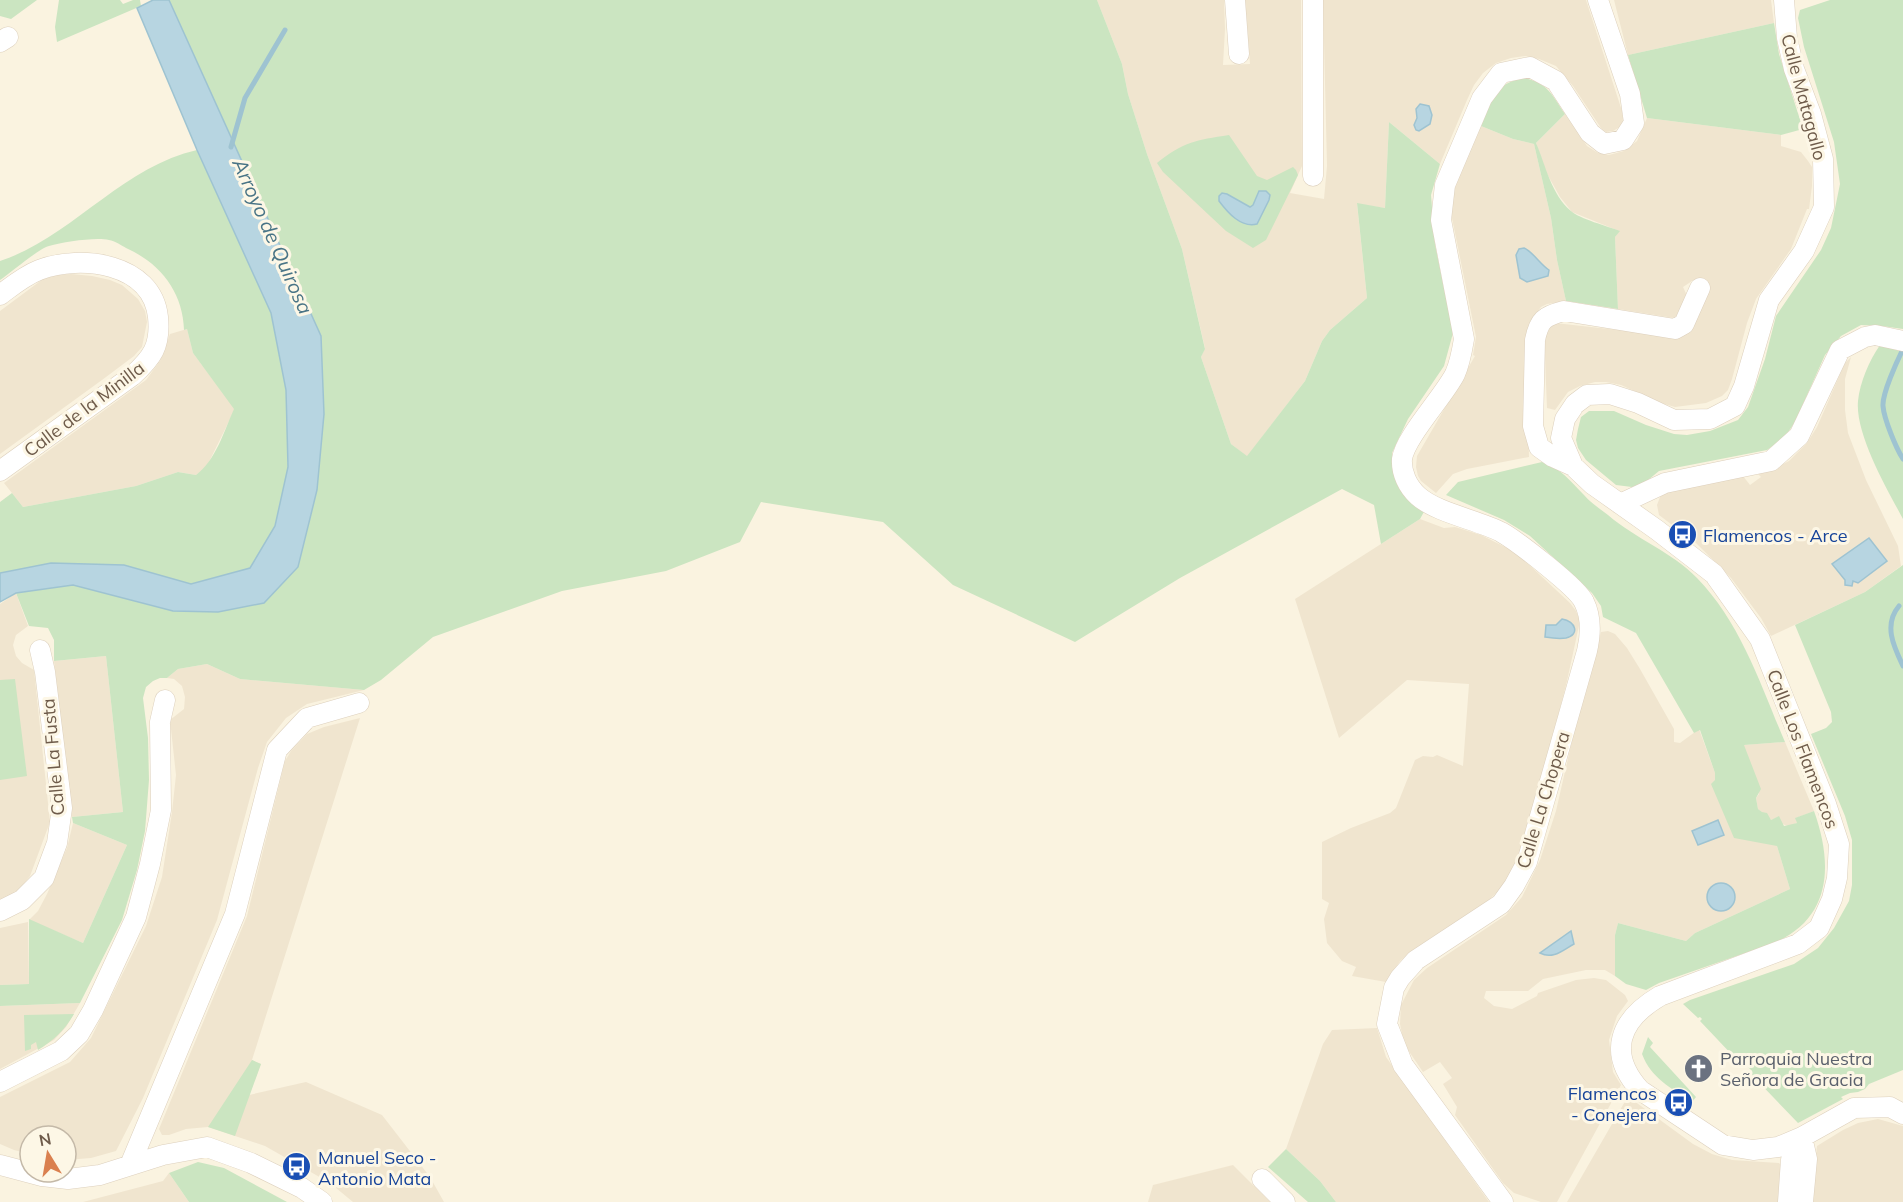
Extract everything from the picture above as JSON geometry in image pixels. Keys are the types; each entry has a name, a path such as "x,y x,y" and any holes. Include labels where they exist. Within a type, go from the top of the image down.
{"street":[{"path":"1235,0 1239,54"},
{"path":"1312,0 1313,176"},
{"name":"Calle La Chopera","path":"1503,1202 1403,1065 1387,1024 1389,1005 1394,988 1416,960 1501,904 1527,862 1587,651 1591,634 1589,615 1583,599 1528,549 1501,532 1420,498 1404,478 1402,459 1408,443 1455,375 1461,357 1464,339 1441,220 1445,185 1482,98 1501,73 1530,67 1556,81 1590,133 1604,144 1623,140 1634,123 1630,94 1598,0"},
{"name":"Calle Matagallo","path":"1573,466 1561,438 1565,419 1575,404 1587,395 1610,394 1638,403 1674,420 1710,419 1735,406 1740,396 1769,300 1804,251 1824,207 1823,159 1811,114 1794,69 1787,38 1786,1"},
{"name":"Calle de la Minilla","path":"0,295 39,270 69,264 102,264 127,272 147,288 156,306 159,329 158,342 149,362 0,471"},
{"path":"1573,466 1553,457 1539,447 1533,426 1535,340 1538,327 1547,315 1564,311 1675,328 1684,324 1700,288"},
{"path":"1620,504 1665,483 1771,462 1799,436 1840,351 1865,337 1884,336 1903,341"},
{"name":"Calle Los Flamencos","path":"1573,466 1592,484 1714,574 1760,639 1826,804 1839,844 1837,878 1832,899 1819,928 1798,944 1660,996 1644,1006 1622,1033 1621,1058 1630,1079 1640,1090 1723,1145 1753,1150 1778,1147 1802,1137 1854,1108 1890,1107 1903,1114"},
{"name":"Calle La Fusta","path":"0,911 22,900 44,878 57,843 62,808 45,672 40,650"},
{"path":"0,1082 61,1051 79,1034 93,1010 136,917 161,810 160,722 165,700"},
{"path":"130,1166 236,914 277,750 307,718 359,703"},
{"path":"1788,1202 1791,1160 1802,1137"},
{"path":"1802,1137 1807,1159 1803,1202"},
{"path":"0,1165 42,1176 68,1179 100,1175 163,1155 207,1147 251,1162 302,1188 322,1202"},
{"path":"1262,1179 1285,1202"}],"shaded area":[{"path":"1097,0 1224,0 1223,65 1250,64 1245,0 1301,0 1302,166 1290,193 1324,199 1327,166 1323,0 1586,0 1622,111 1623,121 1620,127 1606,132 1556,66 1525,56 1496,63 1483,73 1474,85 1440,164 1389,122 1385,208 1357,204 1367,298 1330,330 1322,341 1305,381 1247,457 1231,444 1201,357 1205,348 1182,249 1147,154 1128,94 1122,64"},
{"path":"1614,0 1771,0 1774,23 1628,55"},
{"path":"1565,114 1587,146 1598,153 1609,155 1624,151 1637,141 1647,118 1781,135 1781,146 1801,152 1812,167 1809,209 1807,209 1791,249 1756,299 1732,379 1728,390 1722,396 1706,403 1675,407 1621,385 1595,382 1568,392 1555,410 1547,408 1544,335 1555,323 1672,336 1709,287 1692,281 1683,287 1689,300 1679,317 1618,309 1615,237 1619,231 1572,212 1560,197 1546,172 1536,143"},
{"path":"1481,126 1513,139 1534,144 1551,218 1566,301 1541,307 1530,321 1526,353 1529,457 1467,469 1453,474 1436,493 1418,476 1417,456 1475,356 1473,355 1476,337 1451,213 1454,186"},
{"path":"71,274 110,280 122,285 138,299 145,311 147,322 142,347 134,356 0,454 0,311 43,279"},
{"path":"187,329 193,353 235,409 206,468 196,475 178,472 136,486 23,507 4,483 146,380 160,361 170,334"},
{"path":"1851,357 1845,379 1848,433 1866,480 1898,546 1901,566 1865,592 1771,636 1761,618 1731,578 1696,543 1659,515 1657,505 1660,497 1667,491 1743,476 1750,485 1761,477 1758,474 1789,461 1807,443 1817,427 1845,363"},
{"path":"1420,519 1444,528 1455,527 1481,535 1507,548 1523,559 1570,603 1580,621 1536,802 1511,873 1504,885 1489,900 1414,949 1400,961 1386,982 1352,976 1356,967 1342,961 1327,943 1324,919 1329,903 1322,899 1322,842 1390,813 1396,808 1415,760 1423,756 1437,755 1463,766 1469,684 1407,680 1339,738 1295,599"},
{"path":"16,593 28,626 16,635 13,645 16,656 22,663 34,670 50,822 30,876 17,892 0,902 0,604"},
{"path":"1608,631 1615,634 1627,648 1640,669 1674,729 1674,742 1680,743 1699,729 1715,773 1715,780 1777,846 1790,889 1695,933 1686,941 1618,923 1615,935 1615,976 1605,970 1586,970 1543,979 1528,991 1486,991 1484,998 1494,1006 1512,1009 1537,996 1538,993 1576,980 1594,978 1606,980 1625,995 1628,1001 1617,1016 1609,1040 1613,1072 1621,1085 1557,1202 1541,1202 1514,1193 1503,1183 1455,1115 1457,1107 1443,1084 1452,1078 1440,1062 1423,1072 1403,1039 1400,1024 1401,1005 1414,980 1427,968 1506,915 1522,897 1540,860 1556,811 1574,732 1601,632"},
{"path":"106,656 123,812 72,817 54,661"},
{"path":"207,664 240,679 364,690 307,704 286,718 267,742 217,920 143,1098 116,1151 78,1159 78,1124 18,1124 18,1151 14,1150 0,1144 0,1097 70,1062 91,1038 146,926 162,877 172,812 176,775 170,720 184,709 185,697 182,686 174,679 167,678 178,669"},
{"path":"360,718 252,1060 261,1064 249,1095 306,1082 382,1115 430,1177 444,1202 353,1202 330,1183 265,1146 208,1127 186,1129 169,1135 162,1135 159,1129 247,916 285,761 307,734"},
{"path":"1785,742 1814,811 1796,818 1797,823 1789,826 1782,824 1779,817 1771,820 1758,809 1756,798 1759,794 1743,745"},
{"path":"73,823 127,845 83,943 29,920 38,911 47,894 67,848"},
{"path":"28,922 29,984 0,985 0,928"},
{"path":"80,1003 66,1027 54,1040 0,1069 0,1006"},
{"path":"1377,1028 1386,1057 1489,1202 1336,1202 1320,1181 1286,1149 1323,1044 1332,1030"},
{"path":"1627,1098 1693,1144 1712,1154 1732,1160 1779,1163 1785,1170 1782,1202 1567,1202"},
{"path":"1878,1119 1903,1126 1903,1202 1811,1202 1817,1146 1858,1123"},
{"path":"1233,1165 1270,1202 1148,1202 1153,1185"},
{"path":"169,1173 189,1202 83,1202 163,1181"}],"green space":[{"path":"0,0 37,0 11,19 0,16"},
{"path":"59,0 120,0 123,4 140,0 141,6 57,42 55,27"},
{"path":"169,0 1097,0 1122,64 1128,94 1147,154 1182,249 1205,349 1201,357 1231,444 1247,456 1305,381 1322,341 1330,330 1367,298 1357,203 1385,208 1389,122 1440,164 1431,195 1435,244 1453,333 1444,366 1408,419 1392,453 1398,481 1426,508 1420,519 1381,544 1374,505 1342,489 1180,578 1075,642 953,585 883,522 761,502 740,542 666,571 562,591 433,637 381,680 364,690 240,679 207,664 178,669 167,678 153,681 146,687 143,698 148,738 149,780 145,831 137,870 122,920 80,1003 0,1006 0,985 29,984 29,919 83,943 127,845 73,823 72,817 123,812 106,656 54,661 54,640 48,628 29,626 16,593 73,585 173,611 218,612 264,603 321,336"},
{"path":"1830,0 1903,0 1903,329 1861,325 1841,336 1825,355 1795,422 1784,438 1767,450 1659,471 1642,485 1632,487 1616,485 1586,460 1578,448 1576,440 1581,417 1589,411 1614,411 1646,425 1674,434 1687,435 1710,431 1738,420 1748,407 1765,359 1776,316 1821,250 1831,228 1840,184 1834,142 1804,47 1798,18 1800,10"},
{"path":"1774,23 1779,54 1803,129 1781,135 1647,118 1628,55"},
{"path":"1524,78 1544,87 1565,114 1536,143 1558,196 1575,214 1620,231 1615,237 1618,309 1566,301 1551,218 1534,144 1513,139 1481,126 1495,94 1506,84"},
{"path":"1229,135 1257,176 1267,180 1293,167 1298,175 1266,240 1253,248 1226,231 1163,172 1157,163 1190,143"},
{"path":"197,150 271,313 286,390 288,467 275,526 250,568 191,584 124,565 51,563 0,573 0,502 12,493 23,507 136,486 178,472 196,475 203,469 219,445 234,409 193,353 187,329 184,330 183,316 174,291 167,280 149,262 118,243 103,239 79,240 44,248 0,280 0,261 50,236 144,171"},
{"path":"1880,345 1903,352 1903,519 1873,461 1858,414 1859,394 1863,379"},
{"path":"1542,462 1560,471 1590,501 1619,524 1687,569 1697,578 1726,615 1758,677 1785,742 1744,745 1761,789 1756,798 1758,809 1767,813 1771,820 1779,816 1784,826 1797,823 1795,818 1814,811 1824,850 1823,888 1817,904 1807,919 1793,932 1774,943 1659,983 1646,990 1626,984 1615,976 1615,935 1618,923 1686,941 1695,933 1790,889 1777,846 1734,838 1711,784 1715,780 1715,773 1700,730 1694,733 1636,633 1603,617 1601,606 1592,593 1530,536 1504,520 1446,495 1458,482"},
{"path":"1903,565 1903,1070 1869,1084 1865,1089 1841,1097 1843,1099 1798,1123 1750,1073 1752,1071 1737,1056 1735,1058 1700,1021 1702,1019 1683,1004 1794,964 1818,948 1834,928 1849,901 1852,885 1852,840 1845,816 1811,734 1826,728 1832,722 1831,712 1795,625 1865,592"},
{"path":"15,679 27,776 0,780 0,680"},
{"path":"74,1014 63,1030 49,1042 38,1050 36,1042 31,1045 31,1049 25,1051 24,1015"},
{"path":"1648,1037 1653,1043 1650,1047 1696,1097 1692,1102 1662,1082 1651,1070 1642,1054"},
{"path":"252,1060 261,1064 235,1136 208,1127"},
{"path":"1286,1149 1320,1181 1336,1202 1308,1202 1268,1167"},
{"path":"198,1162 224,1168 287,1202 189,1202 169,1173"}],"water":[{"name":"Arroyo de Quirosa","path":"153,0 169,0 321,336 324,414 317,490 298,567 264,603 218,612 173,611 73,585 16,593 0,602 0,573 51,563 124,565 191,584 250,568 275,526 288,467 286,390 271,313 197,150 137,8"},
{"path":"1420,104 1429,106 1432,115 1430,124 1419,131 1414,125 1417,118 1416,109"},
{"path":"1259,191 1266,191 1270,195 1257,224 1240,222 1219,201 1222,193 1250,207"},
{"path":"1524,248 1549,270 1548,276 1527,282 1520,278 1516,255 1519,249"},
{"path":"1869,538 1887,561 1858,583 1853,581 1852,586 1845,585 1845,580 1832,564"},
{"path":"1562,619 1573,625 1575,631 1573,634 1564,638 1545,637 1546,625 1556,625"},
{"path":"1718,820 1724,835 1698,845 1692,831"},
{"path":"1721,883 1731,887 1735,897 1731,907 1721,911 1711,907 1707,897 1711,887"},
{"path":"1571,931 1574,944 1554,955 1540,953"}],"waterway":[{"path":"231,147 245,98 285,30"},
{"path":"1903,349 1883,401 1891,433 1903,459"},
{"path":"1899,606 1894,613 1891,628 1894,644 1903,666"}],"place":[{"name":"Flamencos - Arce","path":"1682,535"},
{"name":"Parroquia Nuestra Señora de Gracia","path":"1699,1068"},
{"name":"Flamencos - Conejera","path":"1678,1103"},
{"name":"Manuel Seco - Antonio Mata","path":"297,1167"}]}
